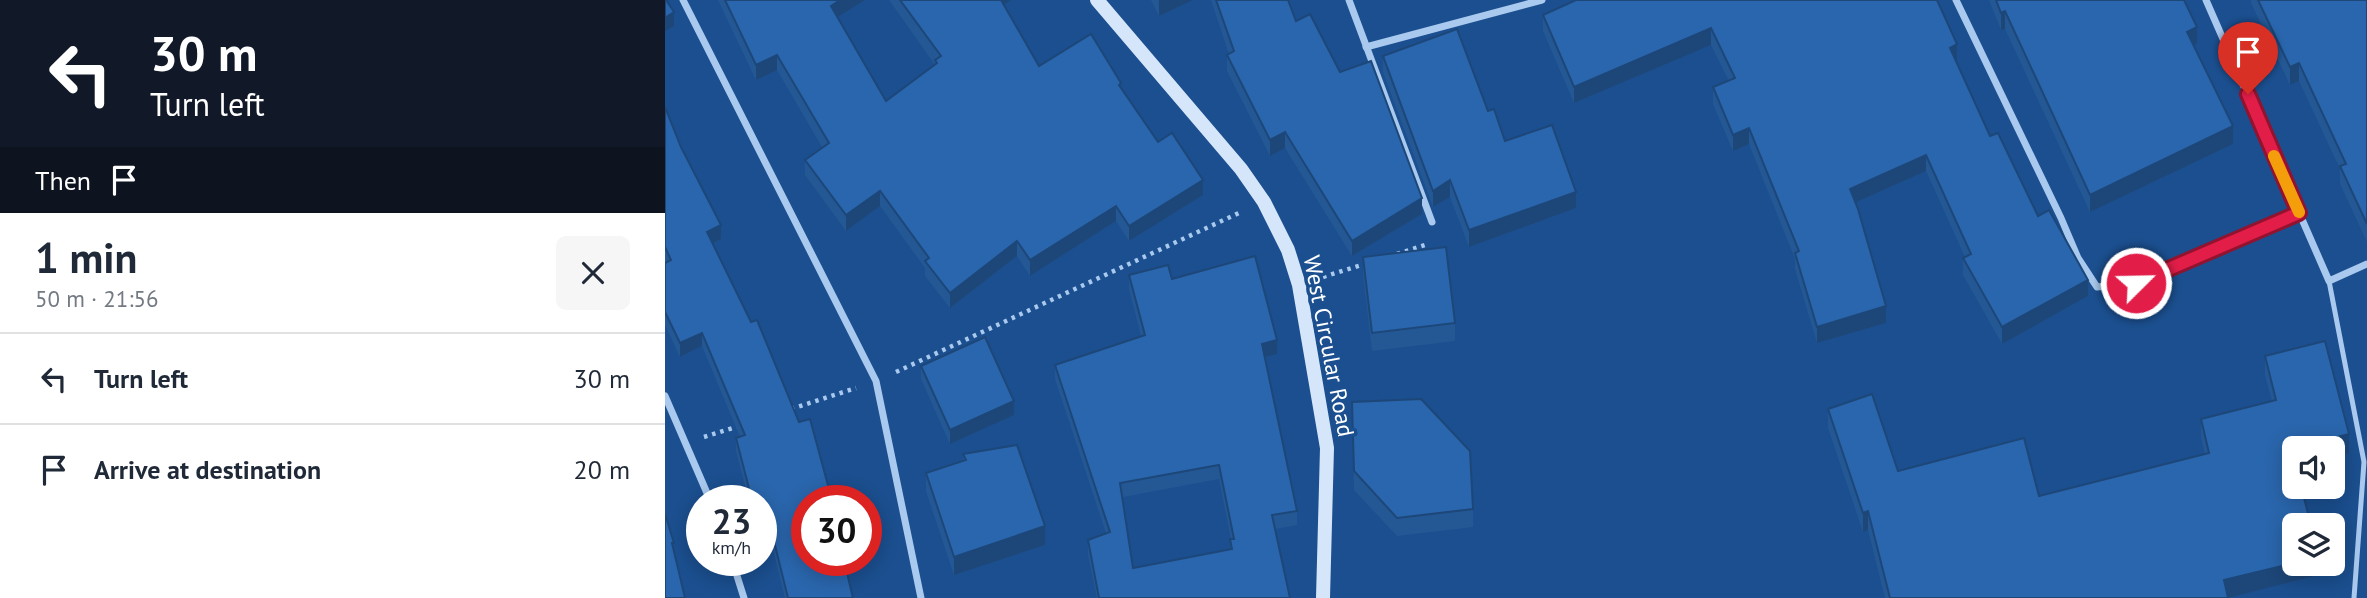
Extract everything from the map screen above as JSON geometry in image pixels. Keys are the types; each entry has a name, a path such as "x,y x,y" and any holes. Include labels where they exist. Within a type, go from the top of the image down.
{"street":[{"path":"683,0 876,381 921,598"},
{"name":"West Circular Road","path":"1097,0 1241,169 1264,202 1289,250 1299,285 1327,448 1323,598"},
{"path":"1349,0 1431,222"},
{"path":"1366,47 1542,0"},
{"path":"1956,0 2078,258 2097,287 2136,283 2299,213"},
{"path":"2206,0 2329,281 2367,264"},
{"path":"665,396 703,485"},
{"path":"737,576 744,598"}],"lane":[{"path":"2329,281 2364,462 2354,598"}],"path":[{"path":"787,410 876,381 1264,202"},
{"path":"1385,257 1435,242"},
{"path":"1299,285 1373,261"},
{"path":"685,443 749,423"}],"building":[{"path":"665,0 674,12 665,18"},
{"path":"725,0 840,0 831,6 886,101 937,63 935,60 941,56 900,0 1001,0 1039,66 1091,34 1121,83 1119,85 1158,142 1172,133 1203,180 1129,226 1116,206 1030,260 1017,241 950,293 925,261 929,258 880,191 846,215 805,160 829,143 777,55 756,65"},
{"path":"1216,0 1288,0 1296,21 1310,14 1340,72 1371,61 1422,198 1352,241 1285,132 1270,140 1227,55 1234,51"},
{"path":"1576,0 1937,0 1957,44 1950,48 1990,136 1998,133 2038,216 2049,210 2088,280 2002,327 1963,258 1971,254 1926,155 1850,189 1886,306 1817,327 1795,253 1799,251 1749,128 1733,135 1713,87 1735,78 1711,28 1574,87 1543,15"},
{"path":"1996,0 2184,0 2197,27 2187,32 2233,126 2090,195 2005,11 2001,13"},
{"path":"2258,0 2367,0 2367,224 2340,166 2346,164 2299,63 2290,67"},
{"path":"1457,29 1488,111 1494,109 1505,141 1552,125 1576,192 1469,230 1450,180 1433,191 1383,56"},
{"path":"665,107 681,147 721,225 707,232 751,322 757,320 799,422 810,419 828,485 791,485 791,576 848,576 853,598 788,598 777,554 777,485 748,485 736,438 745,435 702,333 680,343 665,312 665,263 671,260 665,247"},
{"path":"1446,247 1455,323 1372,333 1363,257"},
{"path":"1255,256 1277,340 1262,344 1297,511 1272,515 1290,598 1099,598 1088,540 1110,532 1055,365 1145,335 1129,275 1168,265 1172,279","holes":["1219,465 1234,539 1230,539 1232,549 1133,568 1120,483"]},
{"path":"985,337 1014,401 950,430 921,366"},
{"path":"2325,341 2349,434 2282,436 2282,499 2304,499 2308,513 2282,513 2282,566 2224,580 2228,598 1890,598 1868,511 1863,513 1828,409 1872,394 1898,471 2024,438 2039,496 2209,453 2201,419 2276,400 2265,356"},
{"path":"1421,399 1470,451 1473,509 1397,518 1354,471 1352,402"},
{"path":"1017,445 1045,526 954,557 926,473 966,460 963,454"},
{"path":"665,514 674,543 685,598 665,598"}],"slow traffic":[{"path":"2274,156 2299,212"}],"route":[{"path":"2136,283 2299,213 2248,94"}]}
